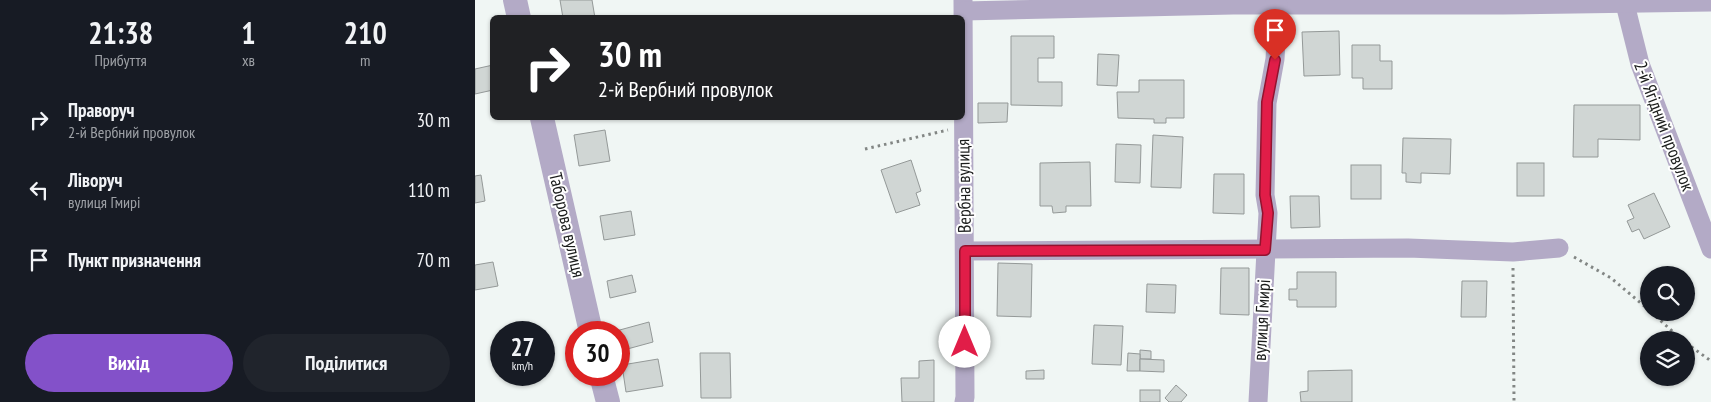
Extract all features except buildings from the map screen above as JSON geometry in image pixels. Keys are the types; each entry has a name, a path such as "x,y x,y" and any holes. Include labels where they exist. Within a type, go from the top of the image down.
{"street":[{"path":"515,0 518,15"},
{"path":"963,6 1277,2 1501,5 1624,1 1711,2"},
{"name":"2-й Ягідний провулок","path":"1624,1 1640,64 1711,249"},
{"name":"вулиця Гмирі","path":"1258,402 1268,213 1265,195 1267,102 1275,60 1277,2"},
{"name":"Таборова вулиця","path":"542,120 588,321"},
{"name":"Вербна вулиця","path":"963,120 965,251 965,397 963,402"},
{"path":"965,251 1408,248 1513,252 1559,248"},
{"path":"603,386 607,402"}],"path":[{"path":"865,149 963,126"},
{"path":"1559,248 1611,278 1640,303"},
{"path":"1513,252 1514,402"},
{"path":"1661,321 1672,331"},
{"path":"1695,349 1711,361"}],"route":[{"path":"965,342 965,251 1097,249 1265,250 1268,213 1265,195 1267,102 1275,60"}]}
